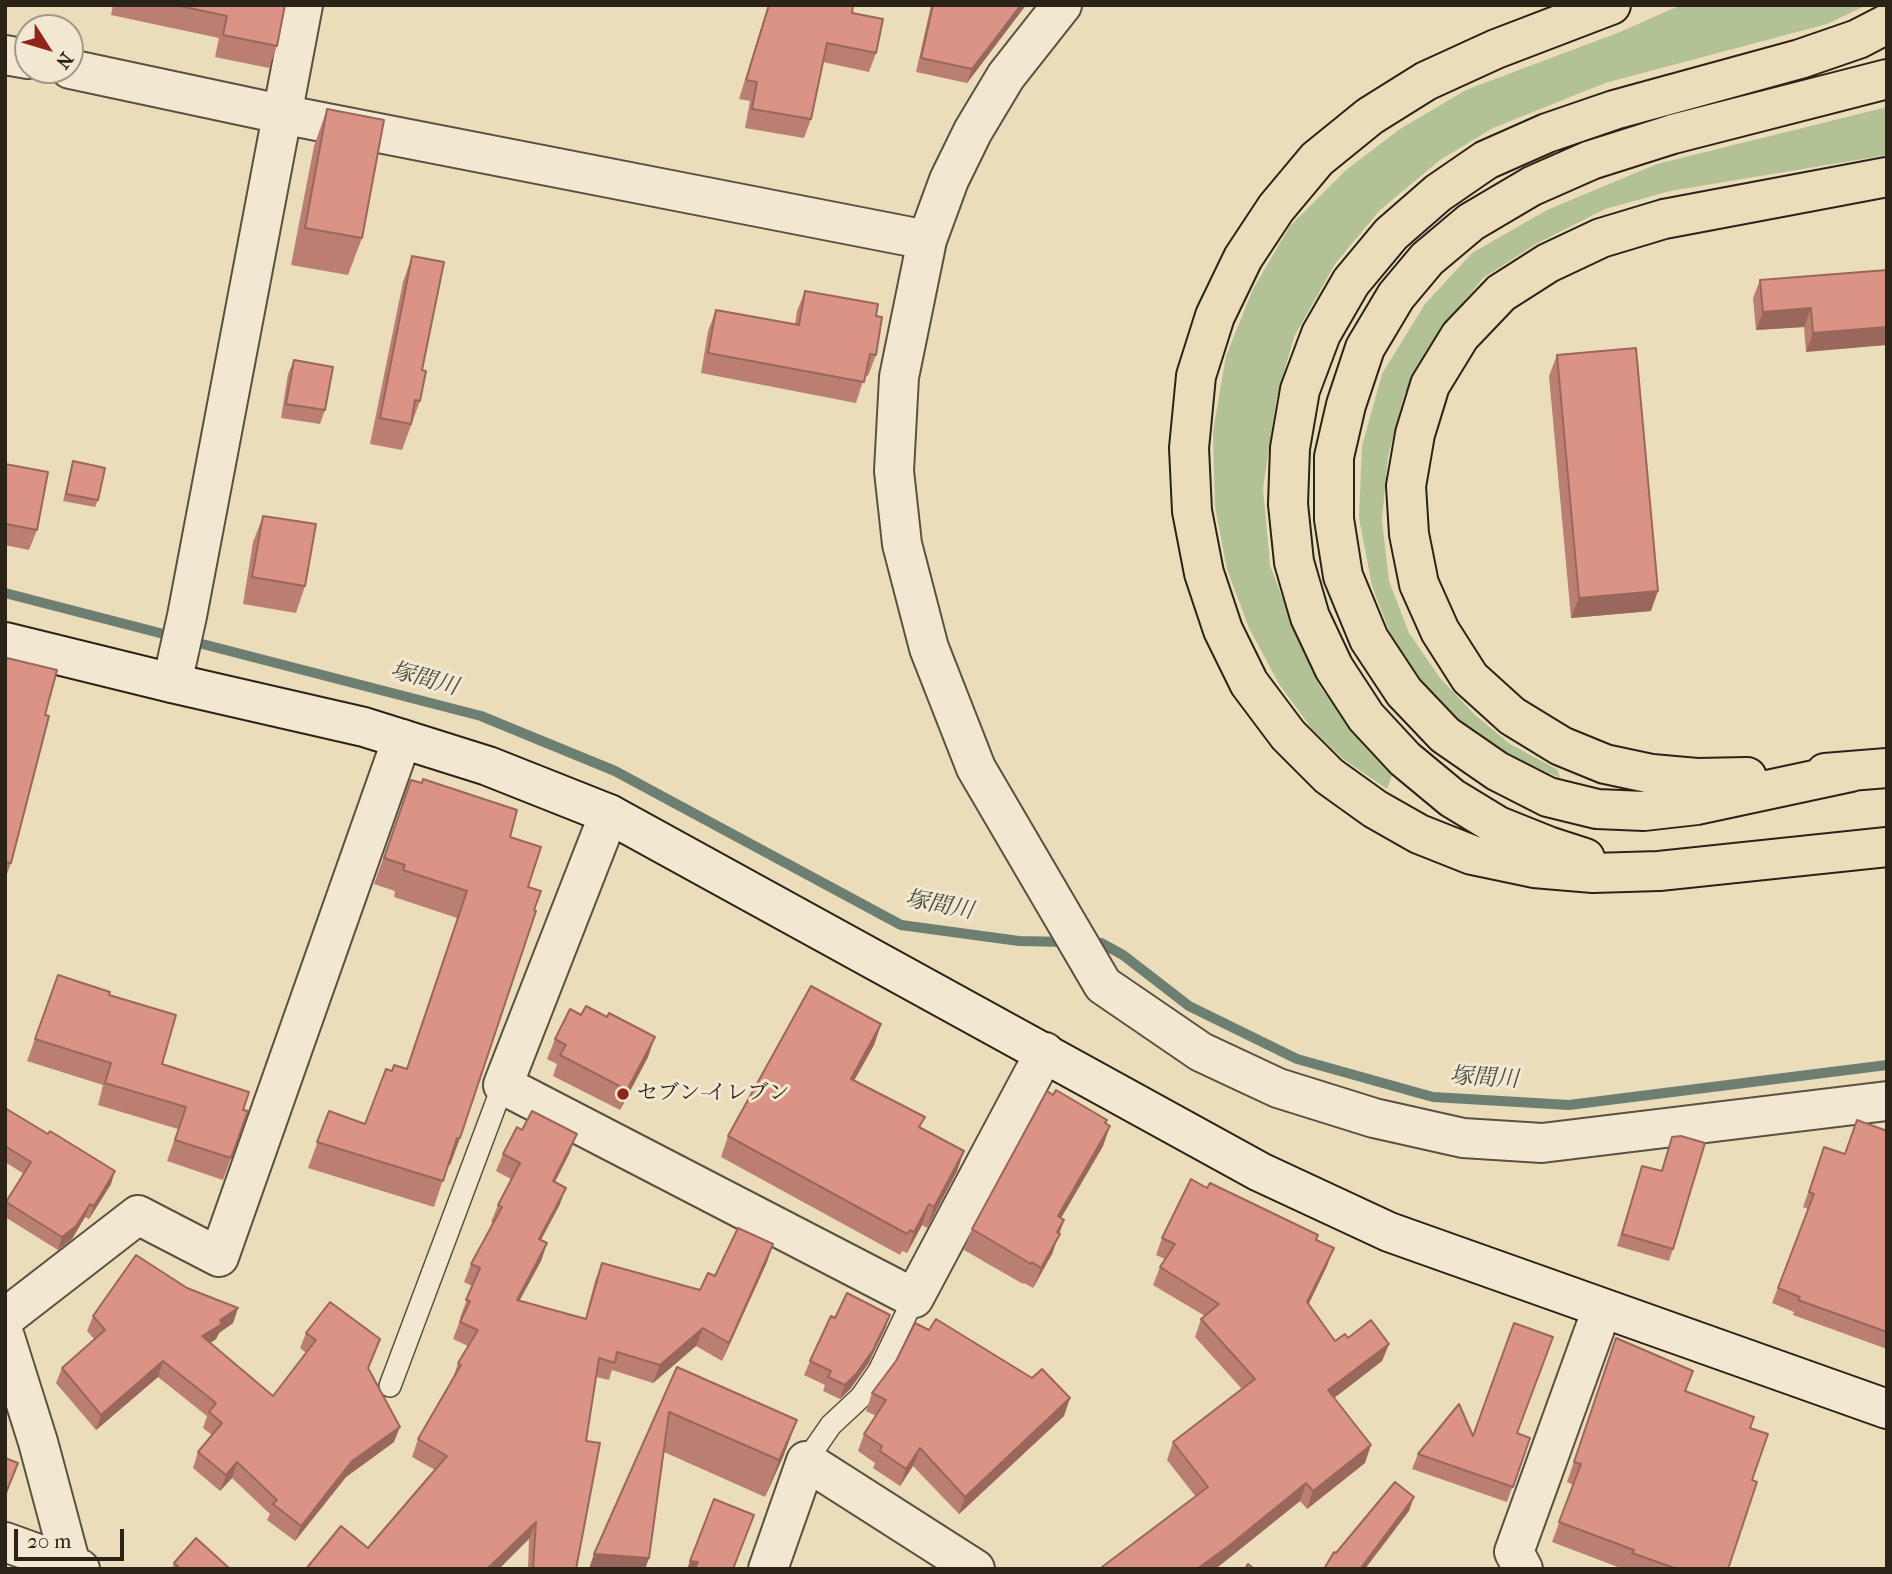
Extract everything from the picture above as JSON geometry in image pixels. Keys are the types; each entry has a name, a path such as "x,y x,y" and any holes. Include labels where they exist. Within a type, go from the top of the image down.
{"highway":[{"path":"1611,5 1496,49 1426,81 1370,116 1317,159 1276,208 1243,258 1215,316 1196,376 1189,447 1192,511 1204,573 1223,630 1249,683 1288,735 1329,776 1375,809 1419,834 1472,855 1534,868 1593,873 1659,872 1887,847"},
{"path":"1659,872 1594,861 1498,826 1452,798 1405,759 1366,717 1334,668 1310,617 1294,562 1288,504 1290,448 1300,390 1321,334 1351,282 1391,234 1438,193 1486,160 1547,133 1614,110 1800,58 1858,39 1887,24"},
{"path":"1869,770 1697,805 1644,811 1597,809 1548,797 1497,771 1445,735 1405,692 1369,639 1343,576 1334,519 1334,457 1346,405 1365,348 1396,296 1427,260 1471,222 1532,186 1591,160 1673,134 1887,79"},
{"path":"1869,770 1711,778 1652,774 1605,764 1561,746 1512,716 1470,678 1440,631 1419,584 1409,534 1406,485 1415,434 1430,384 1460,337 1501,293 1536,271 1601,238 1664,219 1887,177"}],"street":[{"path":"176,669 303,5"},
{"path":"1062,5 1006,76 973,131 949,180 927,240 899,377 894,471 902,544 929,648 976,768 1103,985 1201,1052 1278,1088 1374,1118 1463,1138 1542,1143 1887,1101"},
{"path":"84,72 281,114 927,240"},
{"path":"5,642 176,669 488,766 609,814 1260,1172 1389,1232 1887,1409"},
{"path":"5,1318 138,1215 219,1257 402,739"},
{"path":"609,814 503,1085 914,1298 1045,1052"},
{"path":"1523,1569 1514,1552 1602,1309"},
{"path":"5,1338 74,1568"},
{"path":"768,1569 806,1461 975,1569"},
{"path":"5,1542 74,1568"}],"lane":[{"path":"390,1386 503,1085"},
{"path":"806,1461 831,1425 861,1397 879,1371 914,1298"}],"green space":[{"path":"1681,5 1867,5 1827,24 1605,83 1493,128 1440,160 1380,210 1335,264 1294,337 1276,401 1263,488 1270,565 1294,629 1322,690 1394,770 1387,789 1343,759 1312,729 1279,684 1249,628 1227,569 1215,507 1213,431 1226,356 1253,289 1290,226 1346,170 1400,129 1466,90 1620,32"},
{"path":"1887,107 1887,155 1670,191 1605,209 1536,244 1483,278 1446,324 1404,395 1388,456 1382,520 1389,581 1409,633 1440,678 1475,715 1510,744 1558,770 1560,778 1486,745 1456,722 1423,687 1393,641 1372,586 1359,518 1362,446 1382,374 1425,304 1472,253 1547,210 1657,164"}],"building":[{"path":"175,5 285,5 277,46 223,35 227,16"},
{"path":"769,5 853,5 852,13 883,19 876,53 827,43 811,119 752,109 757,82 746,80"},
{"path":"933,5 1021,5 972,69 921,58"},
{"path":"327,109 384,120 362,238 305,228"},
{"path":"412,256 444,262 422,370 426,371 420,401 415,400 411,424 380,418"},
{"path":"1887,270 1887,327 1813,333 1811,308 1763,312 1760,280"},
{"path":"805,291 878,304 876,316 882,317 876,355 870,354 864,382 708,353 716,310 799,325"},
{"path":"1636,348 1658,591 1579,598 1557,355"},
{"path":"294,360 333,367 325,410 286,404"},
{"path":"73,461 105,468 98,500 66,494"},
{"path":"5,464 48,472 37,530 6,524 5,529"},
{"path":"263,516 316,524 305,586 252,577"},
{"path":"7,658 57,670 45,715 49,716 11,863 5,862"},
{"path":"423,779 517,810 510,837 541,847 528,887 541,891 534,910 536,911 443,1181 317,1142 329,1111 365,1124 386,1069 392,1071 394,1065 407,1069 467,891 403,870 405,865 384,858 411,780 422,783"},
{"path":"58,975 110,992 109,995 176,1015 162,1064 249,1092 243,1110 248,1111 231,1158 175,1140 186,1107 105,1083 111,1063 35,1039"},
{"path":"811,986 881,1024 851,1079 925,1117 919,1127 964,1151 934,1207 929,1204 914,1232 910,1230 907,1234 728,1136"},
{"path":"586,1006 607,1017 609,1013 655,1037 627,1090 560,1055 566,1045 555,1039 570,1009 581,1015"},
{"path":"1056,1090 1107,1120 1105,1123 1110,1126 1058,1216 1064,1220 1057,1232 1060,1234 1041,1268 972,1229 1047,1091 1053,1095"},
{"path":"5,1108 48,1134 50,1131 115,1171 94,1206 90,1204 76,1226 62,1237 6,1202 31,1162 5,1146"},
{"path":"532,1111 577,1134 553,1181 566,1188 539,1239 547,1243 517,1300 586,1319 602,1263 700,1290 708,1273 715,1276 738,1228 773,1244 729,1343 703,1328 660,1365 617,1352 615,1363 599,1358 586,1441 600,1443 576,1569 533,1569 536,1522 487,1569 306,1569 341,1526 368,1548 447,1456 418,1439 478,1330 460,1322 480,1268 471,1264 502,1207 498,1205 520,1163 503,1154 517,1127 522,1130"},
{"path":"1857,1120 1887,1131 1887,1332 1798,1300 1800,1297 1778,1288 1814,1194 1809,1192 1824,1147 1845,1154"},
{"path":"1681,1136 1705,1143 1673,1249 1622,1234 1642,1166 1662,1171 1672,1137"},
{"path":"1191,1179 1207,1188 1210,1183 1318,1235 1316,1240 1334,1248 1307,1302 1335,1341 1345,1334 1348,1338 1371,1320 1389,1344 1328,1390 1371,1445 1313,1491 1306,1483 1197,1569 1103,1569 1102,1567 1208,1487 1173,1442 1255,1379 1201,1319 1219,1304 1160,1267 1175,1244 1162,1238"},
{"path":"136,1255 187,1288 238,1308 220,1320 222,1324 202,1336 273,1396 316,1340 306,1333 330,1302 380,1339 368,1368 400,1427 352,1461 301,1526 273,1504 277,1500 237,1462 226,1475 198,1452 222,1423 209,1412 216,1403 163,1361 101,1415 62,1368 105,1330 93,1316"},
{"path":"847,1293 890,1315 873,1350 845,1385 828,1377 831,1371 810,1361 831,1316 835,1318"},
{"path":"936,1319 1032,1378 1042,1369 1070,1398 965,1497 920,1448 906,1469 880,1451 882,1446 864,1434 886,1400 872,1393 896,1361 915,1323 929,1330"},
{"path":"1514,1323 1553,1337 1517,1433 1530,1438 1513,1487 1418,1454 1459,1404 1473,1436"},
{"path":"1616,1338 1693,1371 1685,1391 1754,1417 1750,1428 1768,1434 1752,1480 1757,1482 1728,1569 1677,1569 1559,1522 1581,1464 1574,1462"},
{"path":"677,1367 797,1420 779,1460 669,1412 649,1558 594,1554"},
{"path":"5,1458 18,1463 5,1495"},
{"path":"1395,1482 1414,1497 1360,1569 1324,1569 1334,1552 1336,1553"},
{"path":"714,1499 754,1515 733,1569 695,1569 698,1562 690,1561"},
{"path":"196,1538 230,1569 181,1569 174,1563"}],"waterway":[{"name":"塚間川","path":"5,593 481,716 615,771 901,925 1019,941 1067,942"},
{"name":"塚間川","path":"1087,942 1101,943 1123,955 1189,1006 1297,1059 1433,1097 1569,1105 1887,1065"}],"place":[{"name":"セブン-イレブン","path":"623,1094"}]}
